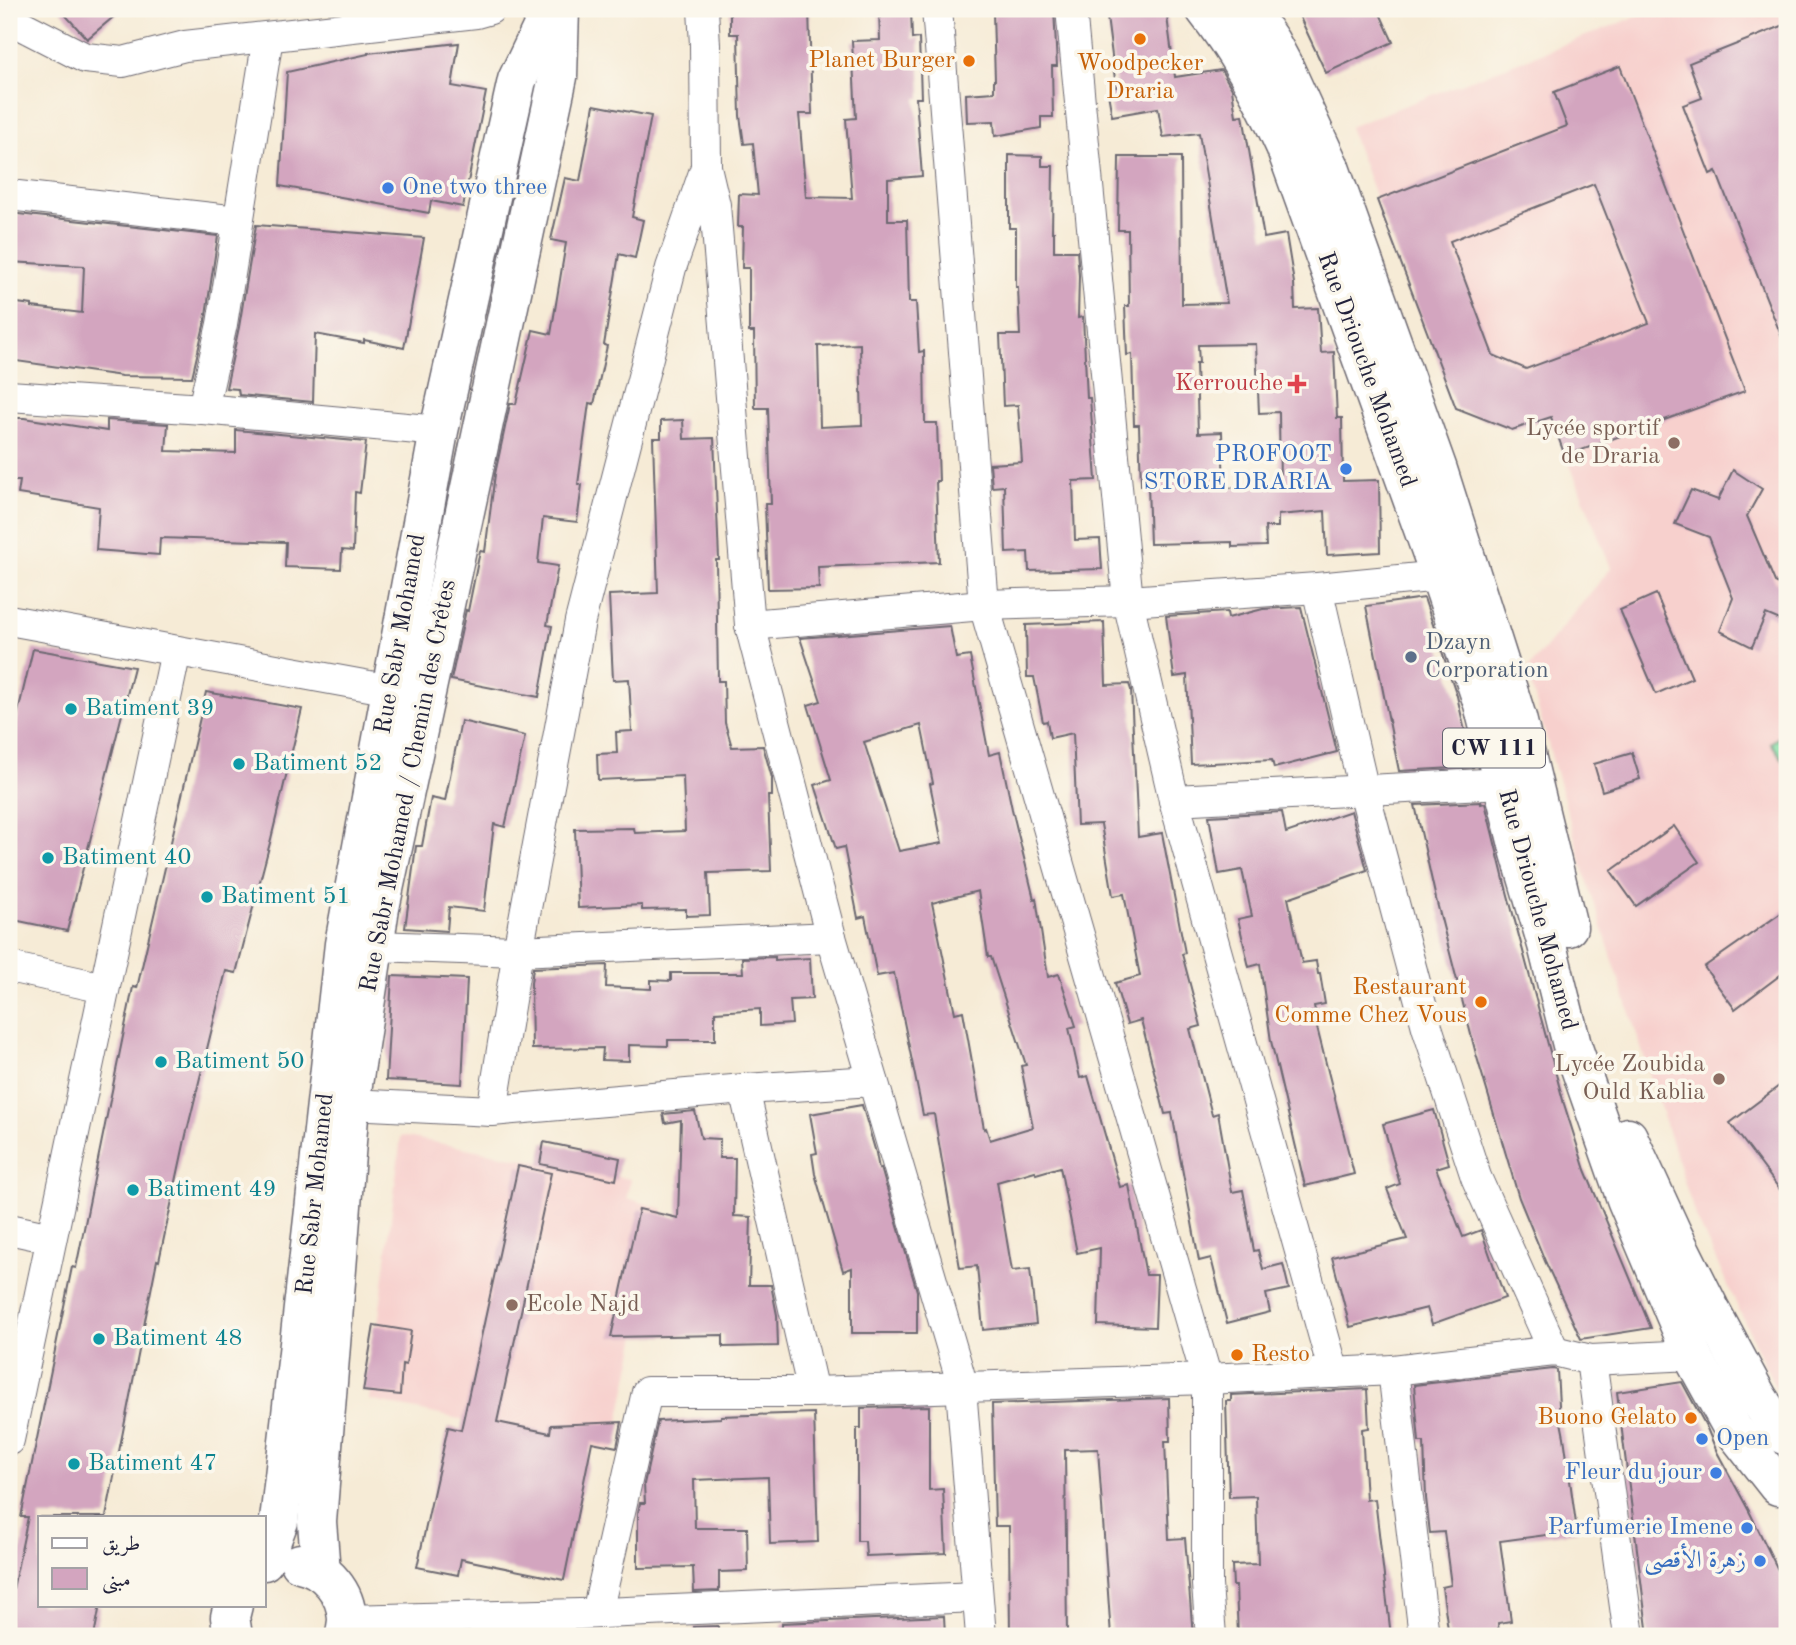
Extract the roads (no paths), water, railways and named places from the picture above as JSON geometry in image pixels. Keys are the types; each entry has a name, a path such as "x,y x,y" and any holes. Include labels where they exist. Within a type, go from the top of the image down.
{"main road":[{"name":"Rue Sabr Mohamed","path":"266,1555 278,1521 344,944 439,431 517,80 551,9"},
{"name":"Rue Sabr Mohamed / Chemin des Crêtes","path":"321,1572 317,1522 350,1104 380,908 558,76 560,9"},
{"name":"Rue Driouche Mohamed","path":"1205,9 1248,70 1265,100 1285,146 1440,576 1483,704 1573,1045 1626,1199 1692,1355 1733,1429 1784,1485"},
{"name":"Rue Driouche Mohamed","path":"1248,9 1286,71 1329,165 1438,470 1517,718 1602,1059 1630,1141 1716,1320 1758,1398 1781,1433 1787,1436"},
{"path":"266,1566 292,1562 321,1572 335,1585 344,1602 346,1628"},
{"path":"233,1606 230,1617 233,1636"}],"street":[{"path":"9,19 85,58 123,62 185,46 476,13 490,9"},
{"path":"703,9 705,167 715,205 750,625 831,937 959,1373 981,1636"},
{"path":"937,9 984,605 1206,1379 1206,1585 1211,1636"},
{"path":"1071,9 1128,600 1174,800 1334,1373"},
{"path":"203,409 222,324 268,37"},
{"path":"492,1111 518,951 580,621 671,268 705,167"},
{"path":"9,195 238,221"},
{"path":"9,396 203,409 439,431"},
{"path":"750,625 984,605 1128,600 1317,588 1440,576"},
{"path":"1317,588 1364,791 1427,1027 1476,1177 1554,1351"},
{"path":"9,621 391,690"},
{"path":"9,1440 176,651"},
{"path":"1174,800 1503,783"},
{"path":"375,946 518,951 831,937"},
{"path":"9,967 104,988"},
{"path":"350,1104 492,1111 744,1089 873,1081"},
{"path":"744,1089 813,1392"},
{"path":"9,1229 51,1238"},
{"path":"597,1614 648,1391 813,1392 1206,1379 1393,1370 1554,1351 1591,1360 1692,1355"},
{"path":"1591,1360 1629,1636"},
{"path":"1393,1370 1424,1636"},
{"path":"346,1628 597,1614 639,1624 977,1597"}],"place":[{"name":"Woodpecker Draria","path":"1140,39"},
{"name":"Planet Burger","path":"969,61"},
{"name":"One two three","path":"388,188"},
{"name":"Kerrouche","path":"1297,384"},
{"name":"Lycée sportif de Draria","path":"1674,443"},
{"name":"PROFOOT STORE DRARIA","path":"1346,469"},
{"name":"Dzayn Corporation","path":"1411,657"},
{"name":"Batiment 39","path":"71,709"},
{"name":"Batiment 52","path":"239,764"},
{"name":"Batiment 40","path":"48,858"},
{"name":"Batiment 51","path":"207,897"},
{"name":"Restaurant Comme Chez Vous","path":"1481,1002"},
{"name":"Batiment 50","path":"161,1062"},
{"name":"Lycée Zoubida Ould Kablia","path":"1719,1079"},
{"name":"Batiment 49","path":"133,1190"},
{"name":"Ecole Najd","path":"512,1305"},
{"name":"Batiment 48","path":"99,1339"},
{"name":"Resto","path":"1237,1355"},
{"name":"Buono Gelato","path":"1691,1418"},
{"name":"Open","path":"1702,1439"},
{"name":"Batiment 47","path":"74,1464"},
{"name":"Fleur du jour","path":"1716,1473"},
{"name":"Parfumerie Imene","path":"1747,1528"},
{"name":"زهرة الأقصى","path":"1760,1561"}]}
